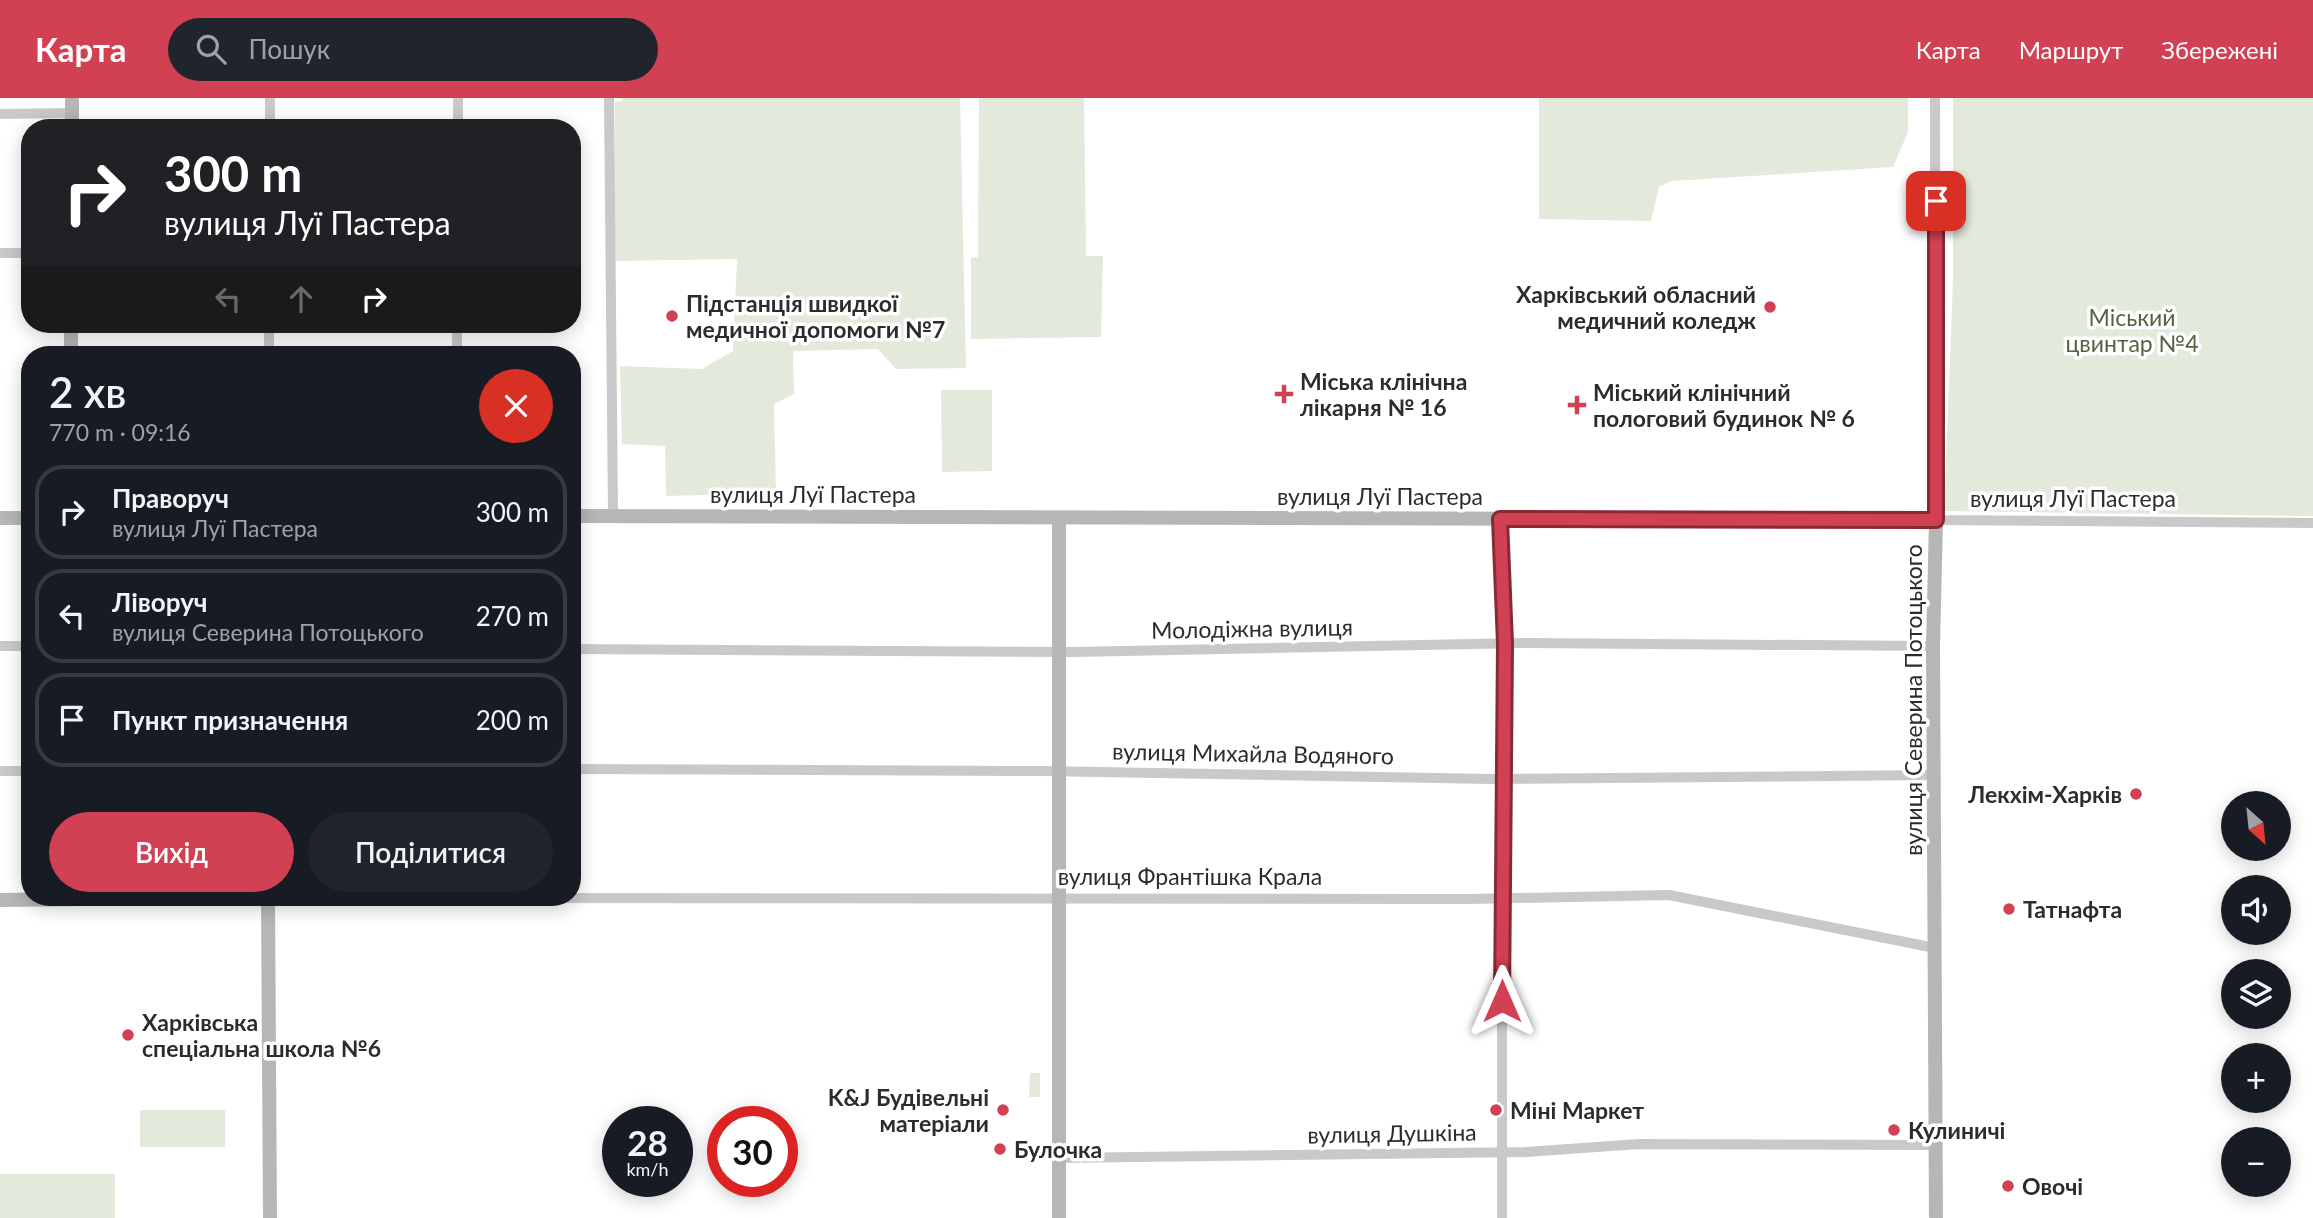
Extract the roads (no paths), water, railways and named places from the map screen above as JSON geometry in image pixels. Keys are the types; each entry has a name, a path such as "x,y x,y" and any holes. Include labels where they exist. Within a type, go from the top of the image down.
{"street":[{"path":"270,98 270,119"},
{"path":"458,98 458,119"},
{"path":"609,98 613,515"},
{"name":"вулиця Северина Потоцького","path":"1936,98 1936,520 1933,646 1936,1218"},
{"path":"0,114 72,113"},
{"path":"0,253 21,253"},
{"name":"вулиця Луї Пастера","path":"581,516 2313,523"},
{"path":"0,518 21,518"},
{"path":"1059,518 1059,1218"},
{"path":"1500,519 1505,644 1502,1218"},
{"name":"Молодіжна вулиця","path":"581,649 1059,652 1505,644 1933,646"},
{"path":"0,646 21,646"},
{"name":"вулиця Михайла Водяного","path":"581,769 1058,772 1504,779 1934,775"},
{"path":"0,771 21,771"},
{"name":"вулиця Франтішка Крала","path":"581,898 1502,899 1669,895 1936,948"},
{"path":"0,900 21,900"},
{"path":"268,906 270,1218"},
{"name":"вулиця Душкіна","path":"1058,1158 1502,1152 1639,1144 1936,1145"}],"place":[{"name":"Харківський обласний медичний коледж","path":"1770,307"},
{"name":"Підстанція швидкої медичної допомоги №7","path":"672,316"},
{"name":"Міська клінічна лікарня № 16","path":"1284,394"},
{"name":"Міський клінічний пологовий будинок № 6","path":"1577,405"},
{"name":"Лекхім-Харків","path":"2136,794"},
{"name":"Татнафта","path":"2009,909"},
{"name":"Харківська спеціальна школа №6","path":"128,1035"},
{"name":"K&J Будівельні матеріали","path":"1003,1110"},
{"name":"Міні Маркет","path":"1496,1110"},
{"name":"Кулиничі","path":"1894,1130"},
{"name":"Булочка","path":"1000,1149"},
{"name":"Овочі","path":"2008,1186"}],"park label":[{"name":"Міський цвинтар №4","path":"2132,330"}]}
